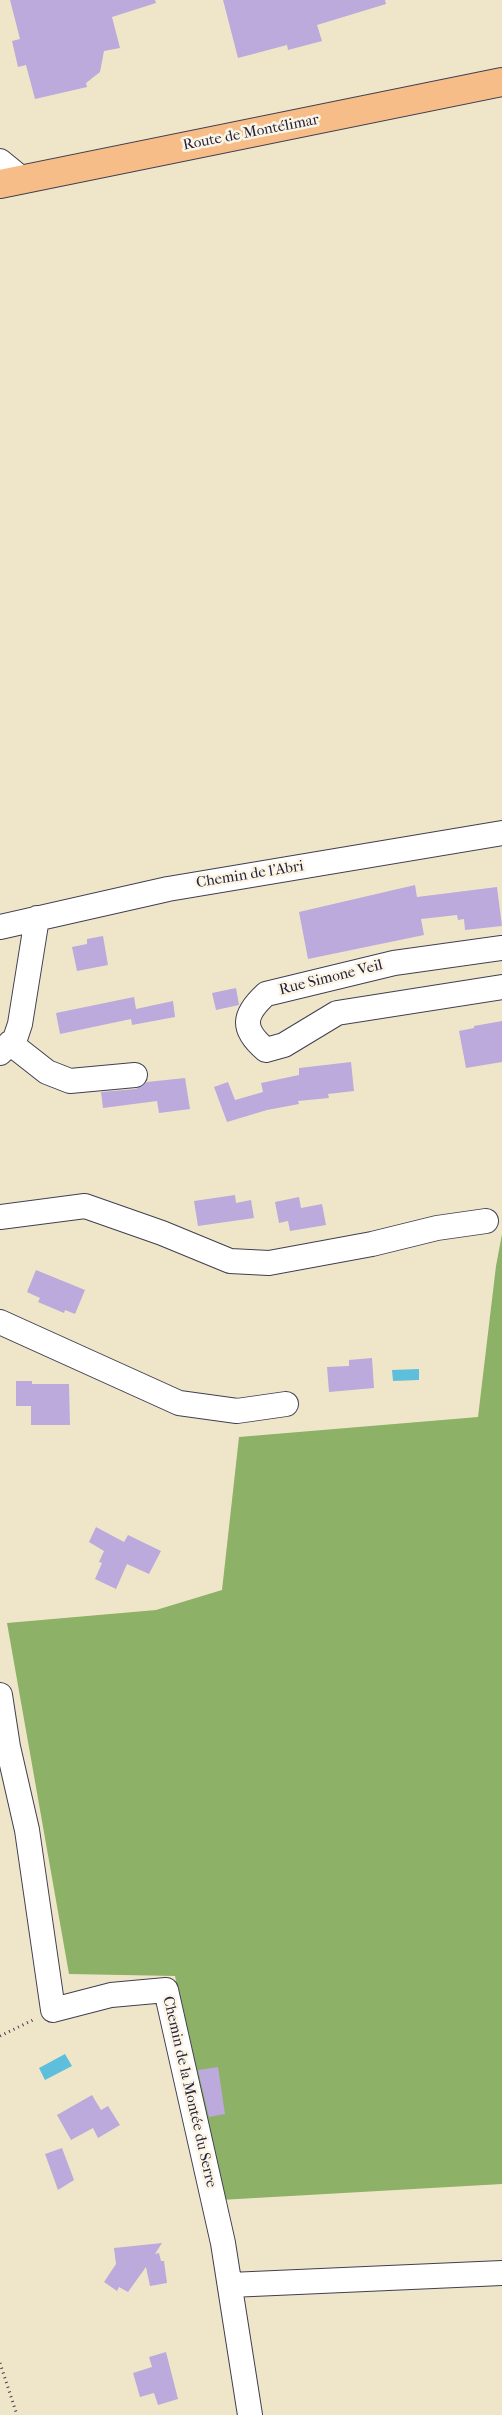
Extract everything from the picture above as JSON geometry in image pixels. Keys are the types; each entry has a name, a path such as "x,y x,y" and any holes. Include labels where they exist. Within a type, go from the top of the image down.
{"main road":[{"name":"Route de Montélimar","path":"11,182 502,82"}],"street":[{"path":"0,161 11,182"},
{"name":"Chemin de l'Abri","path":"0,927 168,888 502,833"},
{"path":"37,918 20,1024 15,1039 5,1048 47,1072 70,1081 135,1075"},
{"name":"Rue Simone Veil","path":"502,948 394,963 266,994 252,1007 248,1028 254,1040 266,1050 284,1045 337,1014 502,987"},
{"path":"0,1217 86,1206 162,1233 230,1261 269,1263 372,1244 437,1228 486,1221"},
{"path":"0,1322 179,1403 237,1411 286,1404"},
{"path":"0,1695 8,1747 28,1830 54,2010"},
{"name":"Chemin de la Montée du Serre","path":"54,2010 111,1995 166,1990 223,2243 250,2415"},
{"path":"230,2285 502,2273"}],"path":[{"path":"0,2036 54,2010"},
{"path":"0,2363 17,2415"}],"green space":[{"path":"502,1234 502,2184 220,2200 175,1976 69,1974 7,1623 156,1610 222,1590 239,1437 478,1417 496,1266"}],"water":[{"path":"419,1369 419,1380 393,1381 392,1370"},
{"path":"65,2054 72,2066 45,2080 39,2068"}],"building":[{"path":"10,0 155,0 156,3 112,17 120,48 104,51 100,72 86,83 87,87 35,99 26,65 18,67 12,41 20,39"},
{"path":"223,0 385,0 386,4 317,25 322,41 288,50 287,45 238,58"},
{"path":"415,885 417,897 497,887 502,926 465,930 464,919 458,920 457,915 421,919 424,935 308,959 299,912"},
{"path":"103,936 108,965 77,971 72,947 87,944 87,939"},
{"path":"236,988 239,1005 216,1010 212,993"},
{"path":"134,997 136,1009 173,1001 175,1017 132,1025 131,1019 60,1034 56,1013"},
{"path":"502,1021 502,1062 466,1068 459,1031"},
{"path":"351,1062 354,1091 328,1094 329,1098 298,1101 299,1104 267,1110 227,1122 214,1087 228,1082 235,1100 263,1092 261,1083 299,1075 299,1068"},
{"path":"185,1078 190,1109 159,1113 157,1101 103,1108 101,1092 136,1089 147,1082"},
{"path":"235,1195 236,1203 251,1200 254,1218 198,1226 194,1201"},
{"path":"299,1197 301,1208 322,1204 326,1225 290,1231 288,1221 279,1223 275,1202"},
{"path":"36,1270 85,1290 75,1314 65,1310 64,1313 38,1302 40,1298 27,1292"},
{"path":"372,1358 374,1388 329,1392 327,1367 349,1366 349,1360"},
{"path":"16,1381 32,1381 32,1384 69,1384 70,1425 31,1425 31,1406 16,1406"},
{"path":"96,1527 124,1542 128,1535 161,1551 149,1574 127,1564 116,1589 95,1579 102,1563 99,1562 104,1551 89,1542"},
{"path":"218,2067 225,2114 209,2117 198,2070"},
{"path":"92,2095 101,2110 108,2106 120,2125 98,2138 93,2128 71,2140 57,2115"},
{"path":"62,2148 74,2180 58,2190 45,2154"},
{"path":"162,2243 155,2254 159,2253 161,2261 164,2261 167,2283 150,2286 146,2267 128,2292 119,2287 117,2291 104,2282 116,2264 114,2248"},
{"path":"166,2352 178,2399 158,2405 154,2393 140,2397 133,2373 152,2367 149,2357"}]}
